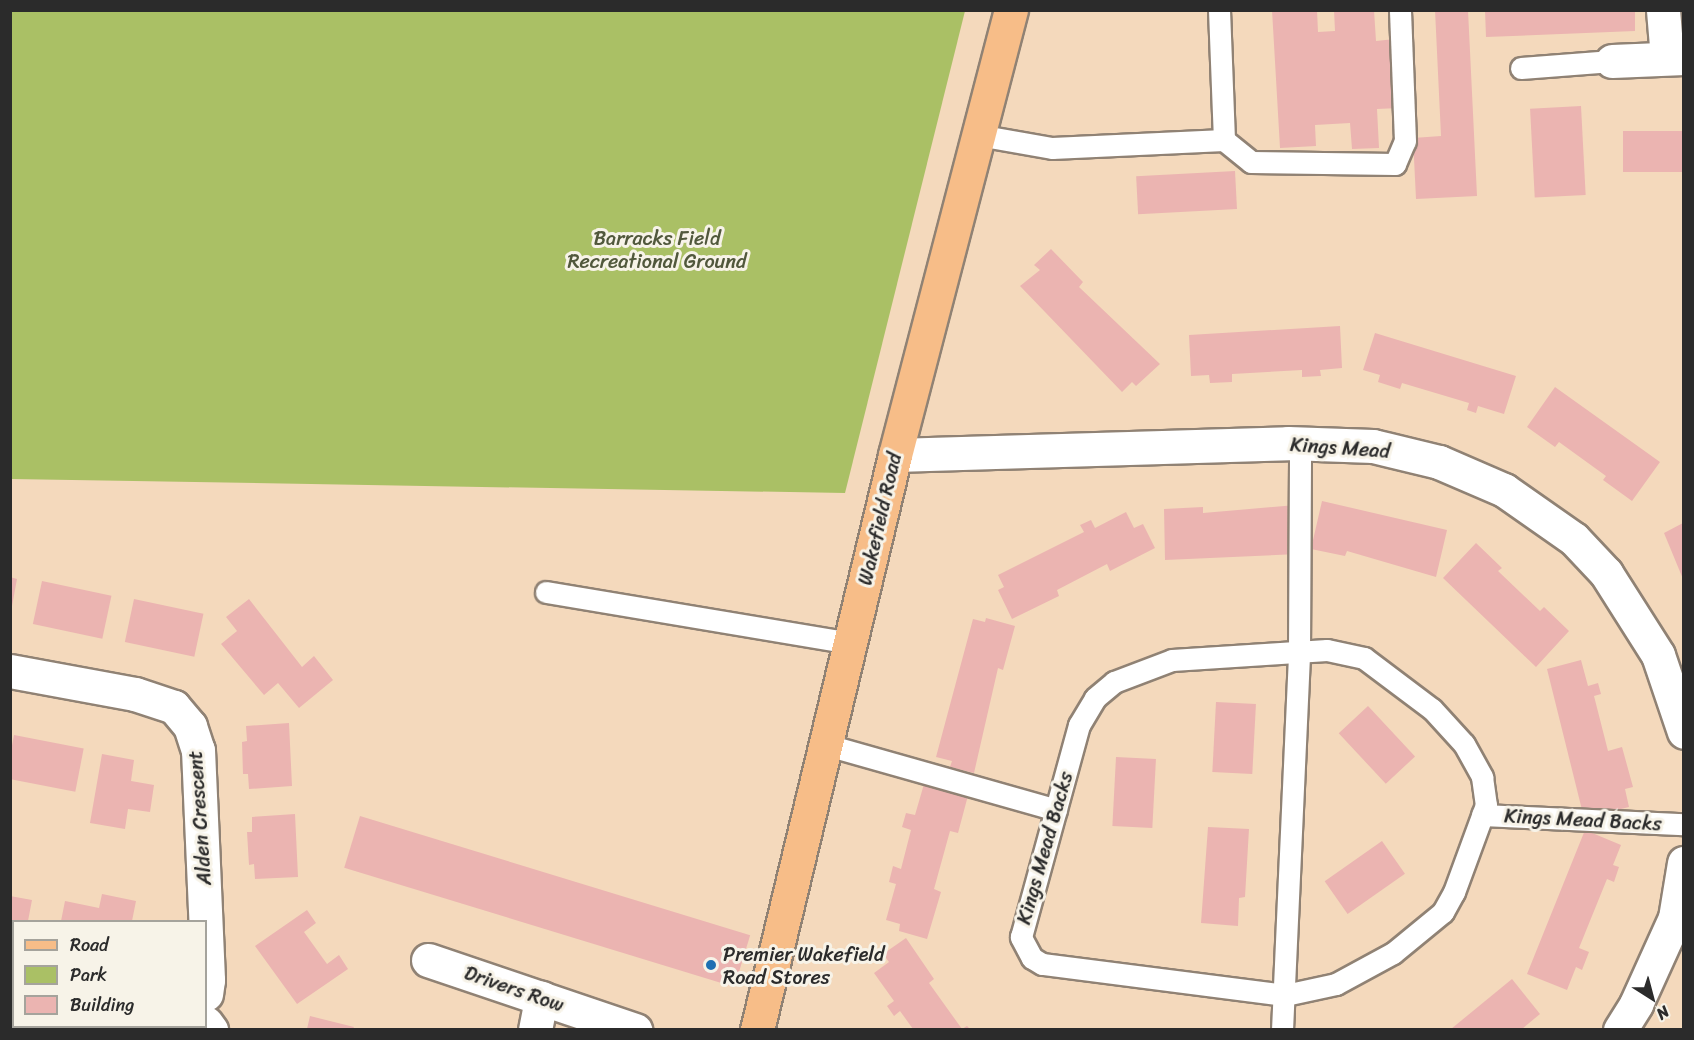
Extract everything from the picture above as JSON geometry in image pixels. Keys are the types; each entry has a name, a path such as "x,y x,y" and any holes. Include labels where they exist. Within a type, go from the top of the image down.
{"main road":[{"name":"Wakefield Road","path":"757,1029 852,643 895,455 1011,10"}],"street":[{"path":"1612,61 1675,58 1663,10"},
{"name":"Kings Mead","path":"895,455 1300,444 1373,446 1439,462 1504,490 1574,539 1631,608 1658,656 1683,732"},
{"name":"Alden Crescent","path":"10,671 135,694 174,707 190,726 198,750 205,920"},
{"path":"1620,1029 1636,1004 1676,918 1683,863"},
{"name":"Alden Crescent","path":"207,957 207,987"},
{"name":"Drivers Row","path":"428,960 635,1029"},
{"path":"535,1029 541,998"}],"lane":[{"path":"1219,10 1224,140"},
{"path":"978,135 1052,148 1224,140 1251,162 1395,164 1406,141 1400,10"},
{"path":"1521,68 1612,61"},
{"path":"1282,1029 1299,652 1300,444"},
{"path":"546,592 852,643"},
{"name":"Kings Mead Backs","path":"1327,650 1364,658 1432,709 1464,744 1482,777 1486,805 1454,892 1426,928 1393,953 1336,984 1285,994 1042,964 1032,958 1021,936 1056,810 1079,725 1095,698 1114,682 1172,660 1327,650"},
{"path":"827,745 1056,810"},
{"name":"Kings Mead Backs","path":"1482,815 1683,824"}],"green space":[{"name":"Barracks Field Recreational Ground","path":"11,10 965,11 845,493 11,479"}],"building":[{"path":"1272,10 1317,10 1318,32 1335,31 1334,10 1374,10 1376,41 1395,39 1399,108 1377,109 1379,148 1352,149 1350,123 1315,125 1316,146 1280,148"},
{"path":"1435,10 1468,10 1477,196 1416,199 1413,138 1441,136"},
{"path":"1485,10 1635,10 1635,31 1486,37"},
{"path":"1581,106 1586,195 1535,198 1530,109"},
{"path":"1623,131 1683,131 1683,172 1623,172"},
{"path":"1235,171 1237,209 1138,214 1136,176"},
{"path":"1051,249 1083,282 1079,287 1160,364 1136,386 1132,382 1122,392 1020,286 1040,270 1034,265"},
{"path":"1340,326 1342,368 1320,370 1321,376 1302,377 1302,370 1232,374 1232,382 1210,383 1209,375 1191,376 1189,335"},
{"path":"1375,333 1516,376 1504,414 1478,406 1476,413 1467,410 1469,403 1402,383 1400,389 1378,382 1380,375 1363,370"},
{"path":"1555,387 1660,462 1632,501 1603,480 1606,476 1559,442 1555,447 1527,427"},
{"path":"1322,501 1447,530 1436,577 1347,551 1345,556 1311,549"},
{"path":"1296,505 1298,554 1165,560 1164,509 1203,507 1203,513"},
{"path":"1126,512 1134,528 1143,524 1155,548 1110,571 1107,564 1057,590 1059,596 1012,619 998,590 1004,587 998,575 1084,532 1080,525 1091,520 1095,528"},
{"path":"1683,523 1683,579 1664,533"},
{"path":"1476,543 1502,568 1498,571 1540,611 1544,607 1569,631 1536,667 1443,578"},
{"path":"10,577 17,579 12,606 10,606"},
{"path":"42,581 111,596 102,639 33,624"},
{"path":"134,599 203,614 194,657 125,642"},
{"path":"249,599 302,667 314,656 333,680 299,708 278,683 264,695 221,644 237,631 226,617"},
{"path":"986,618 1015,626 1003,670 998,668 974,773 950,767 952,761 936,757 973,619 985,622"},
{"path":"1581,660 1588,686 1598,683 1601,694 1594,696 1608,751 1622,747 1633,787 1625,789 1629,807 1584,818 1547,669"},
{"path":"1216,702 1256,704 1252,774 1212,772"},
{"path":"1368,706 1415,756 1386,784 1339,733"},
{"path":"289,723 292,786 249,789 248,774 243,774 242,742 247,741 246,726"},
{"path":"14,735 84,749 75,792 10,779 10,756"},
{"path":"102,754 134,760 131,781 154,785 150,812 128,809 125,829 90,823"},
{"path":"1116,757 1156,759 1152,828 1112,826"},
{"path":"924,784 940,788 970,788 958,833 950,831 934,889 941,892 927,939 899,931 900,924 886,920 896,884 889,882 893,866 901,869 911,830 902,827 906,813 915,815"},
{"path":"295,814 298,877 255,879 254,864 249,865 247,832 252,832 252,817"},
{"path":"360,816 750,935 734,987 344,868"},
{"path":"1208,827 1249,829 1245,897 1239,898 1238,926 1201,923"},
{"path":"1585,830 1621,845 1613,865 1619,867 1614,882 1607,879 1579,948 1589,952 1582,970 1576,967 1567,990 1527,974"},
{"path":"1382,841 1405,874 1348,914 1325,881"},
{"path":"102,894 136,901 132,920 61,920 65,901 99,908"},
{"path":"10,896 32,900 28,920 12,920"},
{"path":"307,910 316,923 304,932 327,964 339,955 348,969 297,1004 255,946"},
{"path":"906,938 934,979 929,983 962,1029 913,1029 900,1011 894,1016 887,1006 894,1001 874,973 889,962 883,954"},
{"path":"1512,979 1540,1014 1522,1029 1451,1029"},
{"path":"310,1016 354,1027 353,1029 307,1029"}],"place":[{"name":"Premier Wakefield Road Stores","path":"711,965"}]}
